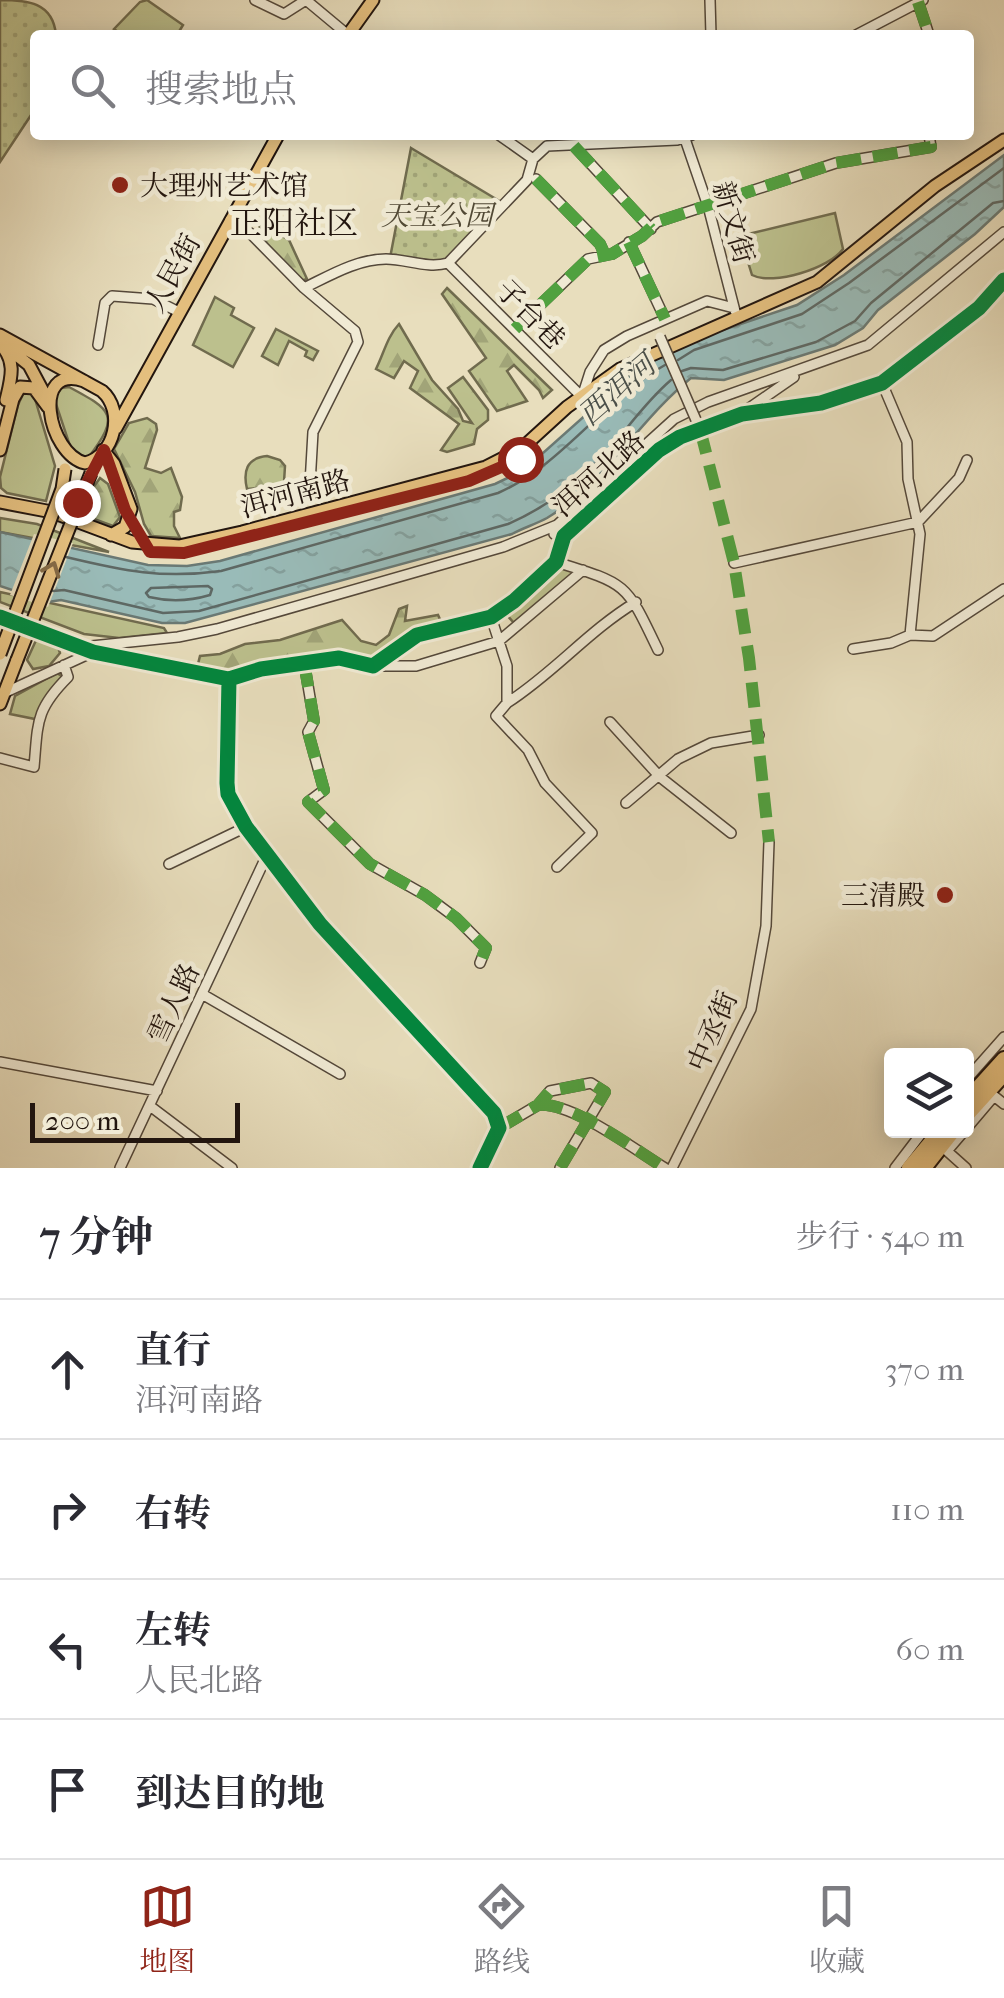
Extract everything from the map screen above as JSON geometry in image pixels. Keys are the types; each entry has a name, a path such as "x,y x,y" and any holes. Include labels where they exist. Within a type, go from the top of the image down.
{"highway":[{"path":"974,1091 1004,1059"},
{"path":"974,1107 1004,1074"},
{"path":"909,1168 934,1138"},
{"path":"924,1168 948,1138"}],"main road":[{"path":"352,30 373,0"},
{"name":"人民街","path":"116,428 275,140"},
{"name":"洱河南路","path":"0,506 52,512 105,536 148,548 194,544 477,471 516,452 630,364 736,313 817,282 934,186 1004,140"},
{"path":"0,335 102,391 122,394 140,382"},
{"path":"0,343 32,368 50,408 65,469 62,489 0,654"},
{"path":"0,343 10,358 10,385 0,424"},
{"path":"10,385 32,368 63,370"},
{"path":"50,408 50,394 58,383 71,378 84,382"},
{"path":"0,450 13,398 20,386 34,388 50,408"},
{"path":"2,698 91,473 116,428 112,403 102,391"},
{"path":"60,444 68,455 82,463 94,461 104,450"},
{"path":"104,450 114,464 131,509 122,530 105,536"},
{"path":"130,516 148,548"}],"street":[{"path":"254,0 277,14 284,14 306,0 342,30"},
{"path":"710,0 712,30"},
{"path":"866,30 921,1 928,30"},
{"path":"506,140 532,158"},
{"path":"304,288 353,266 383,259 435,266 448,262 526,180 532,158 547,146 641,140"},
{"name":"新文街","path":"689,140 736,313"},
{"path":"515,329 588,259 606,255 657,222 836,163 931,147 930,140"},
{"path":"574,146 651,228"},
{"path":"536,180 600,244 606,255"},
{"path":"230,220 355,331 358,342 313,432 310,484"},
{"path":"78,648 217,629 503,548 556,525 674,419 708,402 868,345 1004,232"},
{"path":"628,242 665,319"},
{"name":"子台巷","path":"448,262 582,398"},
{"name":"洱河北路","path":"373,666 418,635 491,617 556,562 564,536 659,450 698,424 821,402 882,383 980,308 1004,280"},
{"path":"98,345 105,303 112,296 153,299 179,312"},
{"path":"582,398 590,372 604,350 706,301 736,313"},
{"path":"654,324 698,424"},
{"path":"742,414 804,370"},
{"path":"882,383 907,442 908,480 920,534 910,635"},
{"path":"734,564 918,522 958,478 966,460"},
{"path":"556,525 554,534 564,536"},
{"path":"556,562 604,575 619,585 636,602 658,650"},
{"path":"0,617 78,648 228,679 261,669 339,658 373,666 416,666 499,640 583,570"},
{"path":"853,649 892,643 910,635 939,634 1004,589"},
{"path":"556,868 592,833 545,783 528,750 496,716 610,618 636,602"},
{"path":"491,617 508,666 508,703"},
{"path":"2,698 93,652"},
{"path":"304,662 314,721 308,732 324,790 308,802 370,864 426,895 456,918 486,948 480,962"},
{"path":"0,758 34,767 42,710 68,678 64,665"},
{"path":"228,679 228,794 246,828 320,924 494,1113 499,1128"},
{"path":"610,722 660,778 732,833"},
{"path":"626,803 660,778 678,758 711,743 758,735"},
{"path":"170,864 246,828"},
{"name":"中丞街","path":"668,1168 751,1009 766,926 769,842"},
{"name":"雪人路","path":"120,1168 266,858"},
{"path":"202,994 340,1074"},
{"path":"974,1071 1004,1037"},
{"path":"0,1062 157,1090"},
{"path":"480,1168 499,1128 538,1105 550,1091 590,1083 605,1092 560,1168"},
{"path":"974,1120 994,1096 1004,1104"},
{"path":"538,1105 551,1103 668,1168"},
{"path":"150,1106 232,1168"},
{"path":"894,1168 918,1138"},
{"path":"959,1138 947,1151 966,1168"}],"green space":[{"path":"0,0 29,2 44,9 55,30 30,30 30,117 0,162"},
{"path":"147,0 183,25 180,30 114,29 140,2"},
{"name":"天宝公园","path":"411,148 501,202 447,260 435,264 390,258"},
{"path":"835,213 843,249 836,256 787,277 752,275 740,236"},
{"path":"259,223 289,240 307,279 301,281 261,239"},
{"path":"447,288 552,390 543,398 514,365 507,371 527,401 497,411 469,371 486,358 442,294"},
{"path":"215,297 234,308 231,315 254,328 233,367 193,345"},
{"path":"399,324 432,380 458,409 463,421 472,423 448,388 463,377 488,410 488,420 477,429 474,444 447,452 441,450 459,424 410,388 418,371 404,361 394,378 376,369"},
{"path":"276,329 318,351 313,360 305,356 307,351 289,341 278,365 262,356"},
{"path":"69,387 95,402 107,415 105,432 88,458 72,452 56,404 55,397 61,388"},
{"path":"29,392 35,399 55,466 46,501 7,493 1,488 0,477 18,405 23,394"},
{"path":"147,418 156,424 157,430 145,468 161,473 171,468 182,497 180,510 174,512 174,526 180,538 151,536 114,449 129,423"},
{"path":"267,456 285,466 284,482 280,486 247,489 245,477 250,463"},
{"path":"100,478 108,484 120,517 113,526 83,515 90,492"},
{"path":"0,518 37,524 109,552 0,532"},
{"path":"557,566 576,572 514,623 506,614"},
{"path":"0,592 164,628 167,633 119,638 84,634 0,602"},
{"path":"407,606 405,621 438,615 443,626 372,663 351,657 281,662 228,675 197,668 200,656 280,640 342,620 361,641 376,645 389,635 399,609"},
{"path":"38,636 57,644 60,653 49,666 33,669 27,660"},
{"path":"57,673 63,677 35,719 10,714 15,696"}],"water":[{"name":"西洱河","path":"1004,155 1004,207 878,310 863,328 835,345 724,380 691,378 568,504 512,534 185,623 162,623 61,600 48,602 0,586 0,532 148,565 187,566 220,561 495,484 524,470 635,371 690,341 797,305 844,275"}],"pier":[{"path":"34,534 73,543 48,607 10,595"}],"marked path":[{"path":"918,2 927,30"},
{"path":"515,329 588,259 612,254 657,222 836,163 931,147 930,140"},
{"path":"574,146 651,229"},
{"path":"536,179 600,244 605,255"},
{"path":"629,242 665,319"},
{"path":"700,429 734,563 749,658 769,842"},
{"path":"304,662 314,721 308,732 324,790 308,802 370,864 456,918 486,948 480,963"},
{"path":"499,1128 538,1105 550,1091 591,1083 605,1092 560,1168"},
{"path":"538,1105 585,1118 665,1168"}],"cycle path":[{"path":"0,617 93,652 229,679 261,669 339,658 373,666 417,635 491,617 514,601 556,562 564,536 659,450 680,437 742,414 821,403 882,383 979,308 1004,280"},
{"path":"229,679 228,794 246,827 320,924 494,1113 499,1128 480,1168"}],"place":[{"name":"大理州艺术馆","path":"120,185"},
{"name":"三清殿","path":"945,895"}],"district":[{"name":"正阳社区","path":"294,223"}],"route":[{"path":"77,502 104,450 125,510 150,552 195,552 469,481 520,459"}]}
